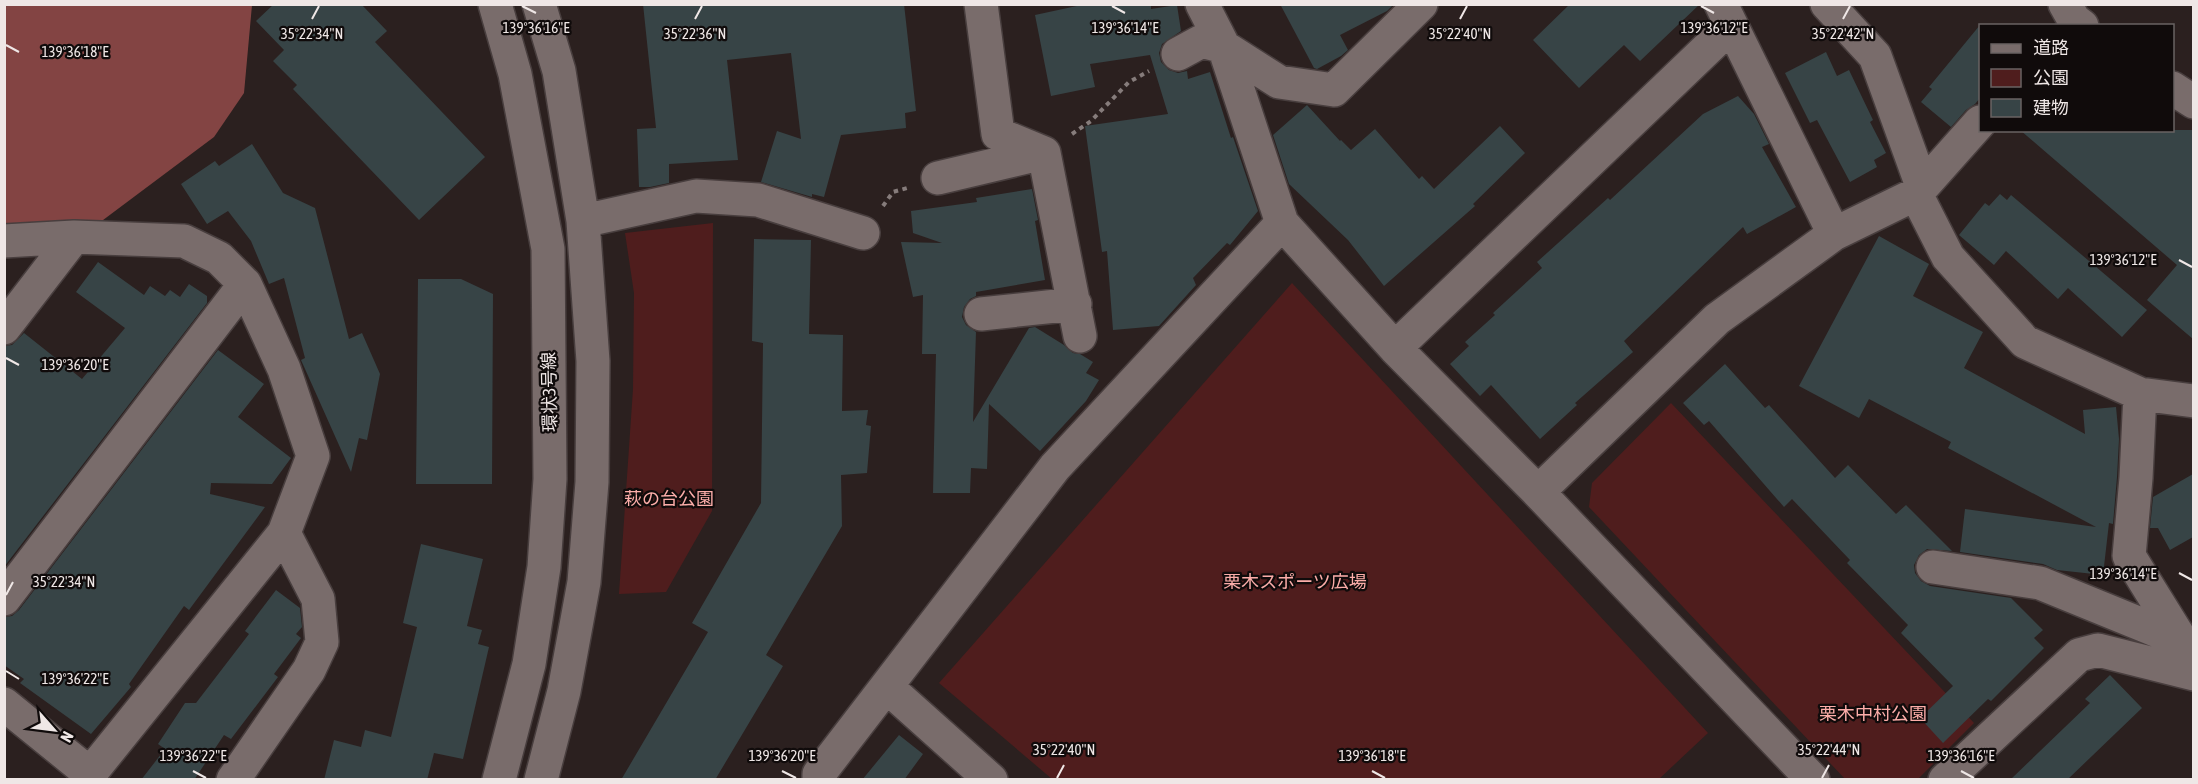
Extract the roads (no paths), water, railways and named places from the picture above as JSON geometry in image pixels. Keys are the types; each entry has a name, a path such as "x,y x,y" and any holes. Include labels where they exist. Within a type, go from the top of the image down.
{"street":[{"name":"環状3号線","path":"495,4 515,74 548,249 550,479 544,567 529,664 499,780"},
{"path":"539,4 559,71 583,221 593,361 592,482 582,593 564,691 541,780"},
{"path":"981,4 998,134 1044,153"},
{"path":"1202,4 1224,47 1282,223 1395,348 1538,492 1813,780"},
{"path":"1178,54 1202,41 1224,47 1279,82 1334,90 1421,4"},
{"path":"1827,4 1875,56 1919,190 1948,257 2025,342 2140,394 2193,401"},
{"path":"1395,348 1726,15 1834,234"},
{"path":"2174,89 2193,102"},
{"path":"1538,492 1717,320 1834,234 1919,190 1979,123"},
{"path":"938,178 1044,153"},
{"path":"1044,153 1080,336"},
{"path":"583,221 696,196 758,200 864,233"},
{"path":"819,780 819,774 1055,467 1282,223"},
{"path":"4,241 74,237 184,241 219,258 245,285 284,369 313,456 284,533 87,776 4,704"},
{"path":"4,328 74,237"},
{"path":"4,599 245,285"},
{"path":"981,314 1075,304"},
{"path":"2140,394 2129,556 2188,651"},
{"path":"233,780 309,670 322,642 318,599 284,533"},
{"path":"1933,567 2040,583 2188,651"},
{"path":"1945,780 2079,655 2098,650 2193,674"},
{"path":"887,687 991,780"}],"park label":[{"name":"萩の台公園","path":"669,498"},
{"name":"栗木スポーツ広場","path":"1295,581"},
{"name":"栗木中村公園","path":"1873,713"}]}
